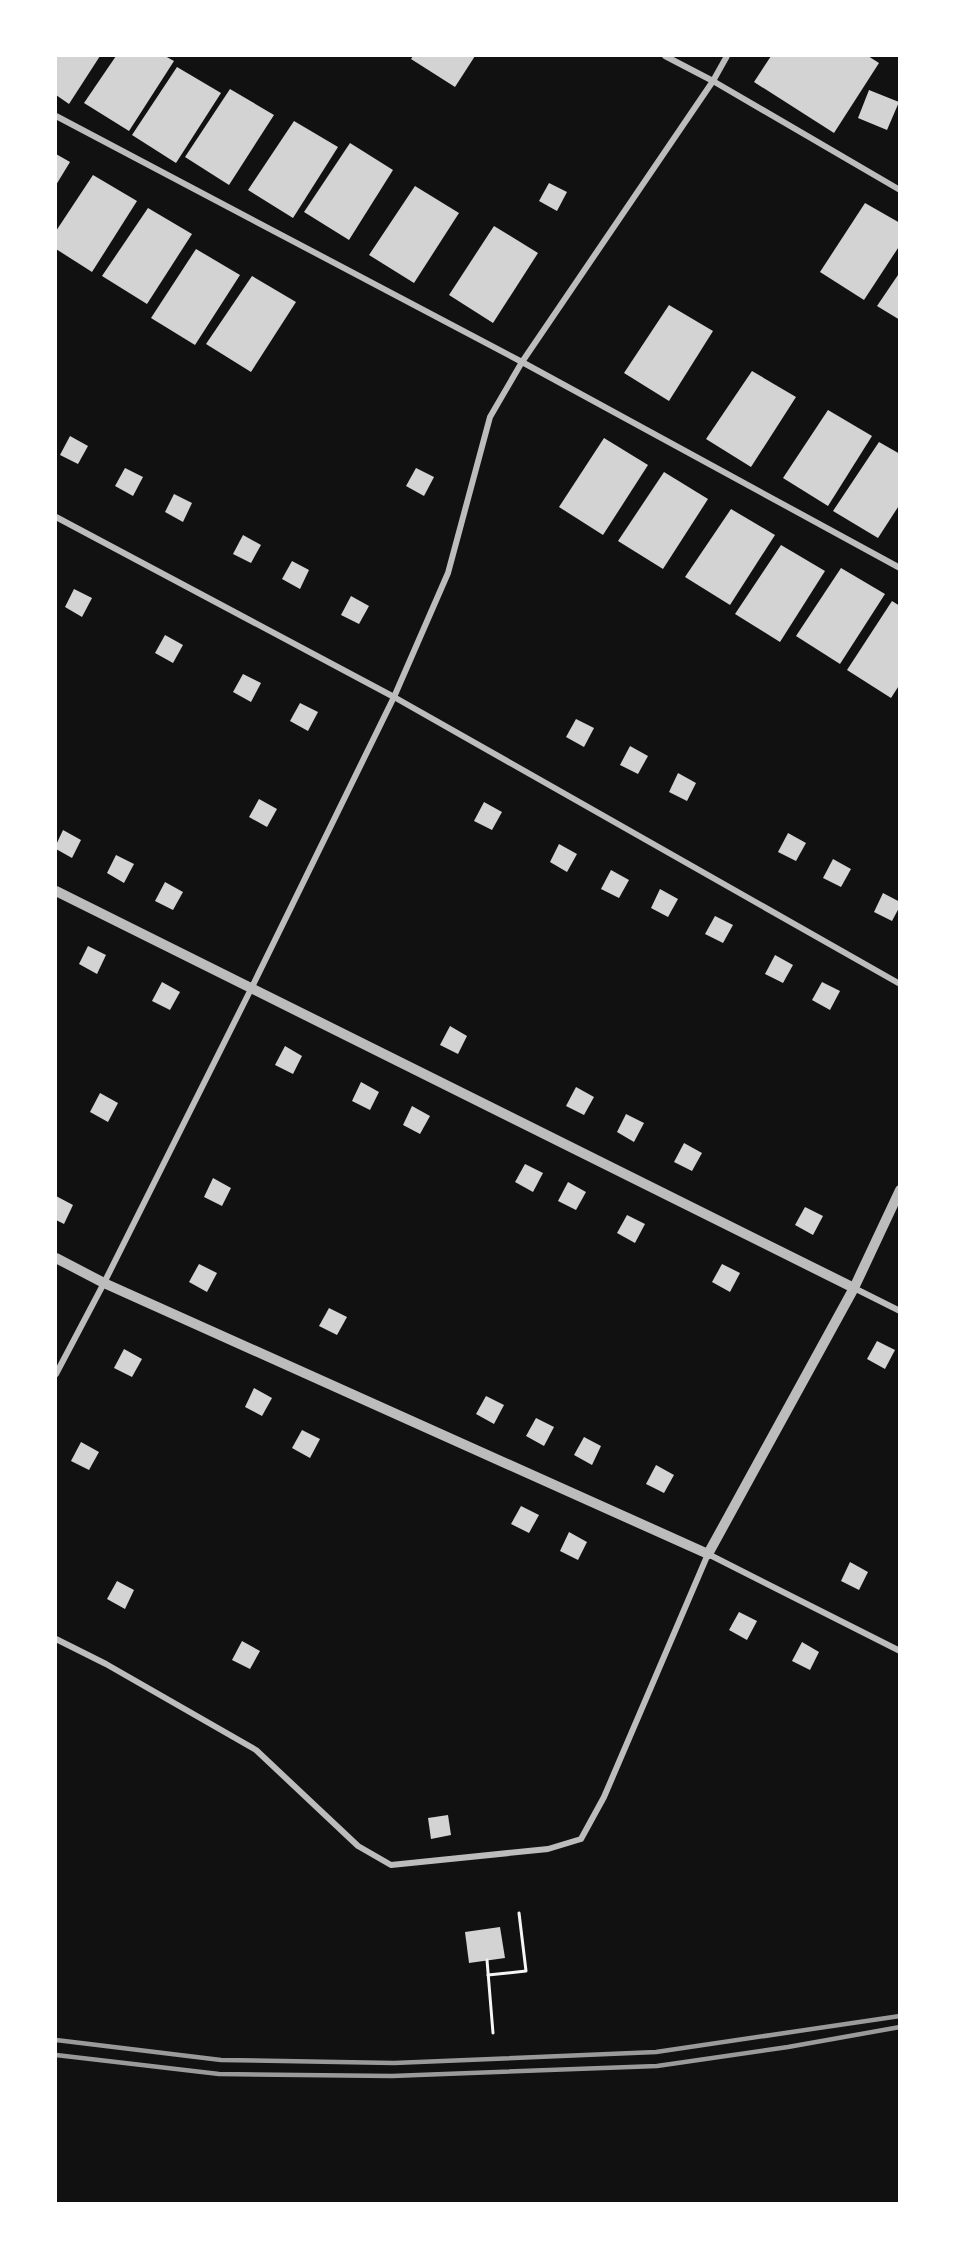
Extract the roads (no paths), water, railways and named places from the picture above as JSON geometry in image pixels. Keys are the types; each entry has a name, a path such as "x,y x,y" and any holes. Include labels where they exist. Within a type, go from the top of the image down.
{"street":[{"path":"665,56 713,81 900,190"},
{"path":"56,1374 104,1283 394,697 447,573 490,417 522,362 713,81 727,56"},
{"path":"56,116 522,362 900,568"},
{"path":"56,517 394,697 900,984"},
{"path":"56,891 900,1311"},
{"path":"56,1639 106,1664 256,1749 358,1846 391,1865 548,1849 581,1839 604,1797 708,1554 854,1288 900,1190"},
{"path":"56,1258 104,1283 708,1554 900,1651"}],"railway":[{"path":"56,2040 221,2060 394,2063 656,2052 900,2016"},
{"path":"56,2055 219,2074 392,2076 657,2066 788,2047 900,2027"}]}
